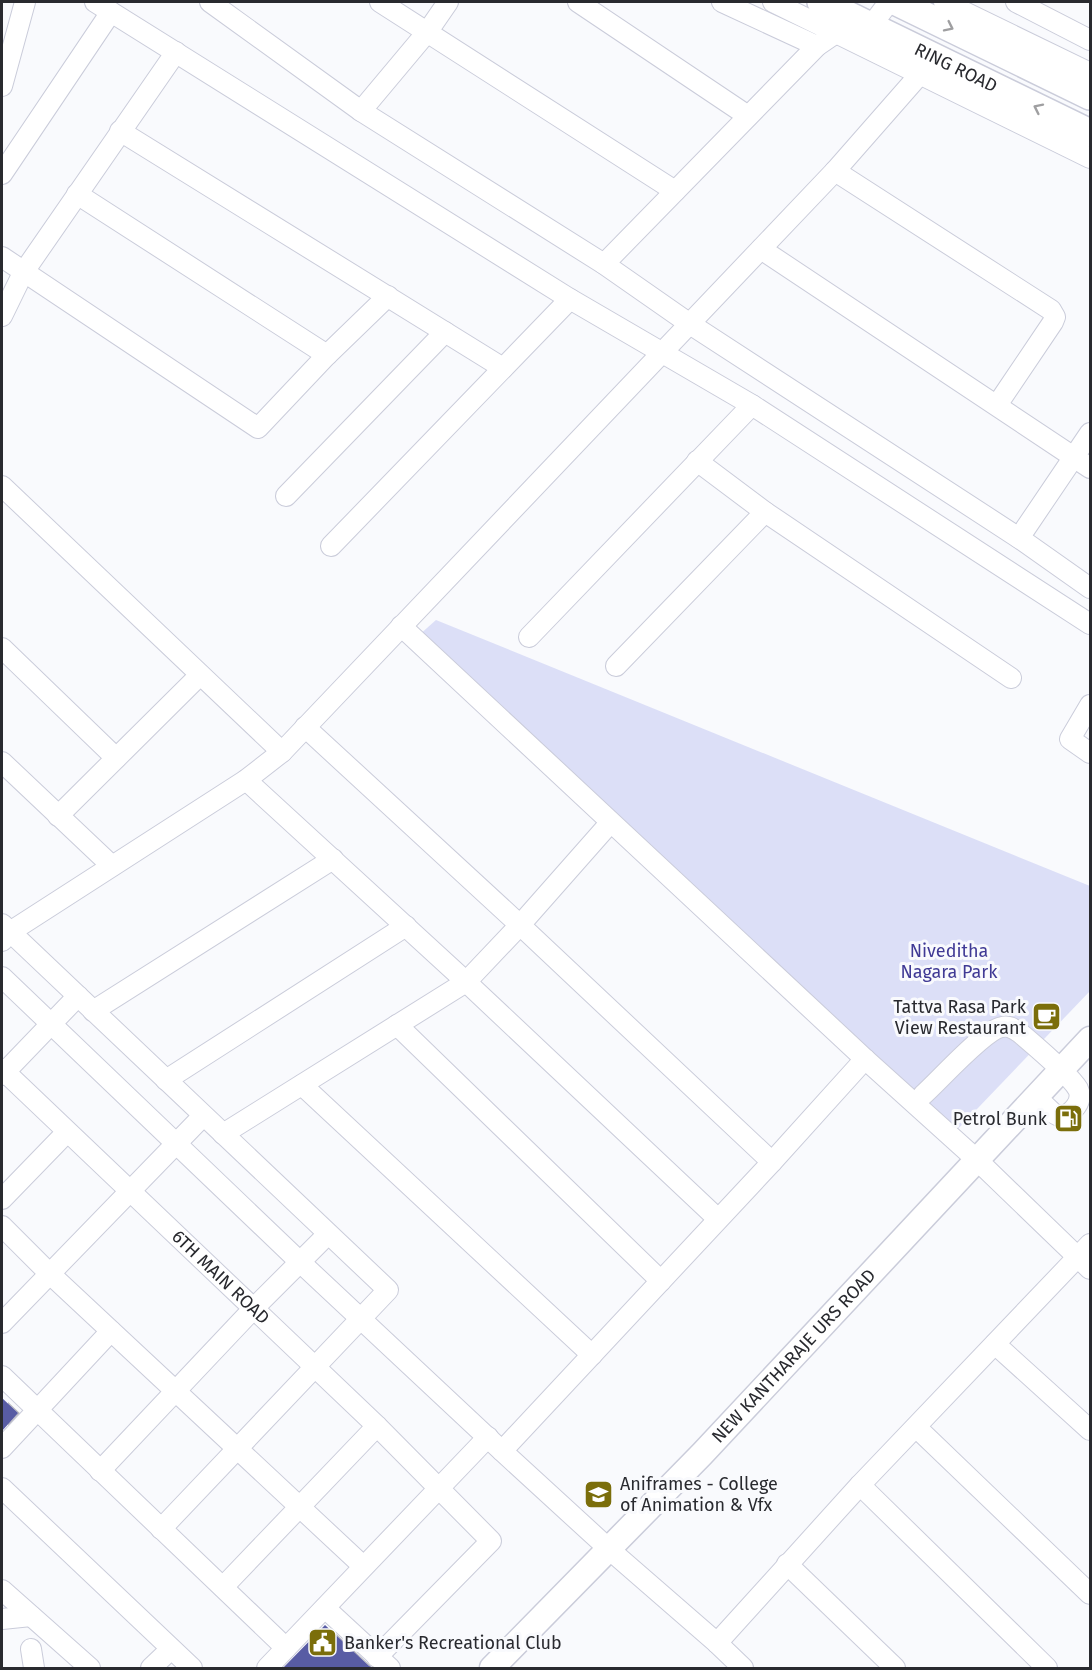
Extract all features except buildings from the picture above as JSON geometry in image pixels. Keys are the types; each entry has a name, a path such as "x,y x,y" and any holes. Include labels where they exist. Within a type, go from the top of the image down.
{"highway":[{"name":"RING ROAD","path":"821,2 841,23 871,26 1090,133"},
{"name":"RING ROAD","path":"897,2 1090,96"}],"main road":[{"name":"NEW KANTHARAJE URS ROAD","path":"492,1668 610,1550 1090,1039"}],"street":[{"path":"2,86 25,2"},
{"path":"210,2 362,111 604,264 690,324 1019,538 1090,588"},
{"path":"380,2 675,191"},
{"path":"362,111 428,31 448,2"},
{"path":"578,2 748,116"},
{"path":"722,2 817,46"},
{"path":"774,2 841,23 921,74 1090,158"},
{"path":"871,26 889,2"},
{"path":"944,2 1090,73"},
{"path":"1016,2 1090,40"},
{"path":"2,174 103,7 570,299 752,405 1090,624"},
{"path":"604,264 841,23"},
{"path":"2,316 23,273 176,52"},
{"path":"161,1529 388,1290 78,996 4,932 246,780 282,752 661,351 690,324 835,171 921,74"},
{"path":"120,131 503,368"},
{"path":"835,171 1051,310 1054,317 1053,322 997,405"},
{"path":"77,194 327,355"},
{"path":"761,249 1082,463"},
{"path":"2,257 258,428 327,355 388,296"},
{"path":"331,546 570,299"},
{"path":"286,496 445,332"},
{"path":"529,637 752,405"},
{"path":"1019,538 1082,463 1090,433"},
{"path":"697,461 765,512 1011,678"},
{"path":"2,486 282,752"},
{"path":"616,666 765,512"},
{"path":"401,626 865,1059 1086,1257 995,1344 916,1426 787,1564 717,1643"},
{"path":"2,648 116,758"},
{"path":"58,816 200,675"},
{"path":"1090,705 1070,739 1090,753"},
{"path":"305,727 772,1162"},
{"path":"2,762 112,866"},
{"path":"246,780 466,982 718,1219"},
{"path":"223,1134 466,982 610,823"},
{"path":"93,1011 333,860"},
{"path":"166,1080 406,927"},
{"path":"2,977 300,1262 610,1550 717,1643 742,1668"},
{"path":"2,1072 78,996"},
{"path":"397,1025 661,1281"},
{"path":"923,1095 983,1038 1001,1027 1010,1027 1020,1033 1060,1071 1079,1091 1080,1099 1075,1108 1061,1117 1053,1113 1036,1097"},
{"path":"267,1668 438,1488 495,1444 592,1355 865,1059"},
{"name":"6TH MAIN ROAD","path":"2,1072 315,1367 491,1540 384,1663"},
{"path":"302,1085 592,1355"},
{"path":"2,1323 203,1116"},
{"path":"2,1199 68,1132"},
{"path":"2,1226 49,1273 363,1566"},
{"path":"100,1471 175,1390 328,1234"},
{"path":"2,1448 111,1331"},
{"path":"995,1344 1090,1430"},
{"path":"2,1376 286,1648"},
{"path":"223,1587 376,1426"},
{"path":"916,1426 1090,1594"},
{"path":"860,1485 1047,1668"},
{"path":"2,1488 192,1668"},
{"path":"787,1564 895,1668"},
{"path":"2,1590 90,1668"},
{"path":"325,1608 384,1663"},
{"path":"2,1619 31,1616"},
{"path":"151,1668 171,1649"}],"green space":[{"name":"Niveditha Nagara Park","path":"436,620 1090,886 1090,991 954,1133 418,636"}],"place":[{"name":"Tattva Rasa Park View Restaurant","path":"1047,1017"},
{"name":"Petrol Bunk","path":"1068,1119"},
{"name":"Aniframes - College of Animation & Vfx","path":"599,1494"},
{"name":"Banker's Recreational Club","path":"323,1643"}]}
